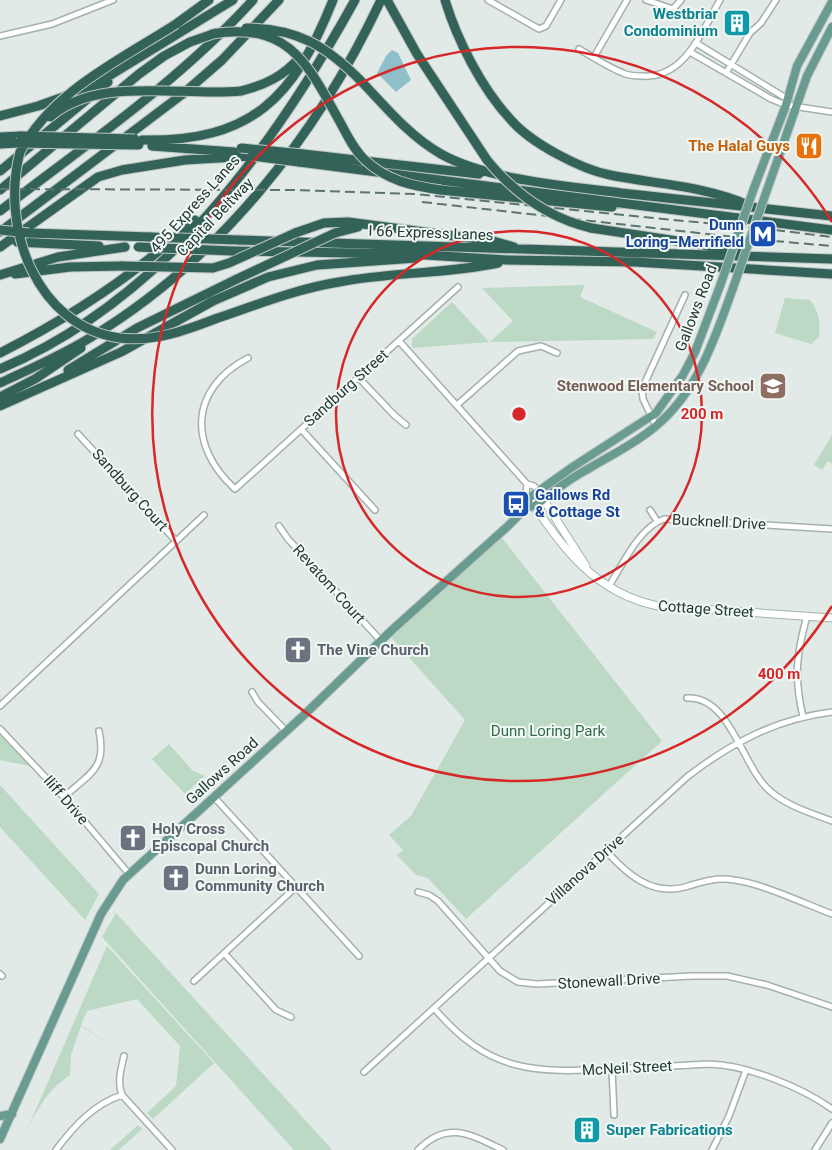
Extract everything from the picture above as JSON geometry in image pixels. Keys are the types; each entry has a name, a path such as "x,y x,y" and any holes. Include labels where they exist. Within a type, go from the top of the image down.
{"highway":[{"path":"209,0 62,99 22,138 12,170 7,198 7,219 11,242 18,258 30,282 47,301 79,325 107,335 130,339 166,336 284,294 340,281 410,272 474,268 507,260"},
{"path":"0,116 81,91 134,62 233,0"},
{"path":"0,211 162,87 217,38 253,0"},
{"path":"0,231 184,93 222,60 279,0"},
{"path":"141,142 203,136 220,132 258,113 287,85 317,35 333,0"},
{"name":"495 Express Lanes","path":"0,370 93,320 167,258 232,186 262,149 320,64 355,0"},
{"name":"Capital Beltway","path":"0,383 72,348 128,312 195,259 264,187 331,94 381,0"},
{"path":"388,0 394,16 417,54 488,160 518,192 541,209 570,222 591,228 775,256"},
{"path":"445,0 460,38 482,79 510,120 531,136 563,156 608,174 728,196 755,208"},
{"path":"0,190 138,74 173,51 212,34 247,28 292,34 330,52 408,130 441,154 484,171 576,188 832,216"},
{"path":"212,34 229,32 255,34 287,46 308,66 355,148 366,162 387,177 402,183 441,190 654,211 684,210"},
{"path":"0,144 22,138 54,114 86,97 123,92 241,91 269,83 282,75 296,62 317,35"},
{"path":"0,171 134,62"},
{"path":"0,137 141,142 524,178"},
{"path":"0,247 85,184 98,177 122,170 238,152 252,156 301,158 832,230"},
{"path":"0,353 77,311 114,286 178,236 232,186"},
{"path":"0,276 42,269 122,266 213,268 229,263 295,233 331,222 393,227 493,241 526,250"},
{"path":"36,390 130,332 237,279 335,234 358,227 393,227"},
{"name":"I 66 Express Lanes","path":"0,231 832,259"},
{"path":"0,242 232,251 432,255 507,260 635,262 832,274"},
{"path":"0,276 58,257 125,247"},
{"path":"0,406 121,352 221,297 268,278 318,265 412,259 432,255"},
{"path":"0,397 48,371 128,312"},
{"path":"0,345 26,340"}],"main road":[{"name":"Gallows Road","path":"529,498 652,417 666,401 683,375 695,352 720,286 786,102 797,66 832,2"},
{"name":"Gallows Road","path":"0,1139 104,908 113,893 130,874 286,732 381,641 531,506 576,475 628,446 656,426 687,390 706,360 798,106 807,76 832,27"},
{"path":"529,498 531,506"},
{"path":"0,1116 12,1114"}],"street":[{"path":"0,36 52,24 113,0"},
{"path":"488,0 539,29 546,26 562,0"},
{"path":"594,57 627,0"},
{"path":"646,0 673,10 681,0"},
{"path":"579,49 623,74 651,77 673,69 690,52 720,0"},
{"path":"726,73 750,33 761,22 776,0"},
{"path":"696,43 732,64 786,102"},
{"path":"690,52 771,99 832,112"},
{"name":"Sandburg Street","path":"248,358 233,366 218,379 207,397 202,418 203,440 209,459 222,477 235,489 458,288"},
{"path":"656,426 643,398 642,389 685,295"},
{"name":"Cottage Street","path":"399,340 527,484 534,486 589,570"},
{"path":"457,405 518,351 541,346 557,353"},
{"path":"358,377 406,425"},
{"path":"301,429 375,510"},
{"name":"Sandburg Court","path":"78,434 176,541 204,516"},
{"path":"527,484 526,493 529,498"},
{"name":"Cottage Street","path":"531,506 572,558 609,586 632,599 658,606 832,618"},
{"path":"650,510 657,522"},
{"name":"Bucknell Drive","path":"609,586 642,535 657,522 670,518 832,529"},
{"name":"Revatom Court","path":"279,526 288,539 381,641"},
{"path":"0,706 176,541"},
{"path":"803,717 796,682 796,660 807,616"},
{"path":"252,692 258,702 286,732"},
{"path":"687,698 699,698 710,704 724,719 756,776 770,791 800,808 832,821"},
{"name":"Villanova Drive","path":"364,1072 687,777 737,742 771,727 803,717 832,712"},
{"name":"Iliff Drive","path":"0,729 64,797 130,874"},
{"path":"64,797 100,762 102,748 99,731"},
{"path":"214,797 359,956"},
{"path":"606,851 626,872 650,886 669,889 706,881 733,879 744,881 832,914"},
{"path":"194,981 296,887"},
{"name":"Stonewall Drive","path":"418,892 429,895 438,901 488,958 507,976 527,984 727,976 767,985 832,1007"},
{"path":"224,953 276,1010 291,1017"},
{"name":"McNeil Street","path":"434,1008 458,1034 476,1048 498,1060 542,1071 709,1064 730,1066 746,1070 806,1093 832,1109"},
{"path":"124,1056 120,1080 122,1095 172,1150"},
{"path":"612,1069 614,1114"},
{"path":"712,1150 729,1116 746,1070"},
{"path":"56,1150 71,1131 105,1100 122,1095"},
{"path":"815,1150 832,1123"},
{"path":"418,1150 435,1135 453,1131 476,1138 503,1150"}],"green space":[{"path":"585,285 580,297 657,332 653,339 490,342 513,321 482,288"},
{"path":"785,298 810,300 813,304 819,317 820,332 819,337 811,344 775,333"},
{"path":"452,302 489,342 412,348 412,339"},
{"path":"832,435 832,464 828,461 822,470 814,465"},
{"name":"Dunn Loring Park","path":"499,534 662,741 466,919 428,878 416,875 397,855 403,850 389,835 411,816 465,720 388,634"},
{"path":"0,733 30,766 0,760"},
{"path":"169,744 193,771 205,776 185,794 152,759"},
{"path":"0,785 99,894 85,920 0,827"},
{"path":"116,913 332,1150 294,1150 102,937"},
{"path":"107,946 214,1063 153,1119 147,1113 176,1086 180,1046 137,999 87,1011 81,1025 113,1047 81,1026 71,1055 70,1075 55,1087 45,1099 27,1130"},
{"path":"138,1125 142,1129 119,1150 110,1150"}],"water":[{"path":"392,50 398,53 411,80 396,92 377,73 386,56"}],"railway":[{"path":"0,189 292,190 414,194 755,228"},
{"path":"422,202 752,239"},
{"path":"775,230 832,237"},
{"path":"774,241 832,246"}],"place":[{"name":"Westbriar Condominium","path":"737,23"},
{"name":"The Halal Guys","path":"809,146"},
{"name":"Dunn Loring–Merrifield","path":"763,234"},
{"name":"Stenwood Elementary School","path":"773,386"},
{"name":"Gallows Rd & Cottage St","path":"516,504"},
{"name":"The Vine Church","path":"298,650"},
{"name":"Holy Cross Episcopal Church","path":"133,838"},
{"name":"Dunn Loring Community Church","path":"176,878"},
{"name":"Super Fabrications","path":"587,1130"}]}
